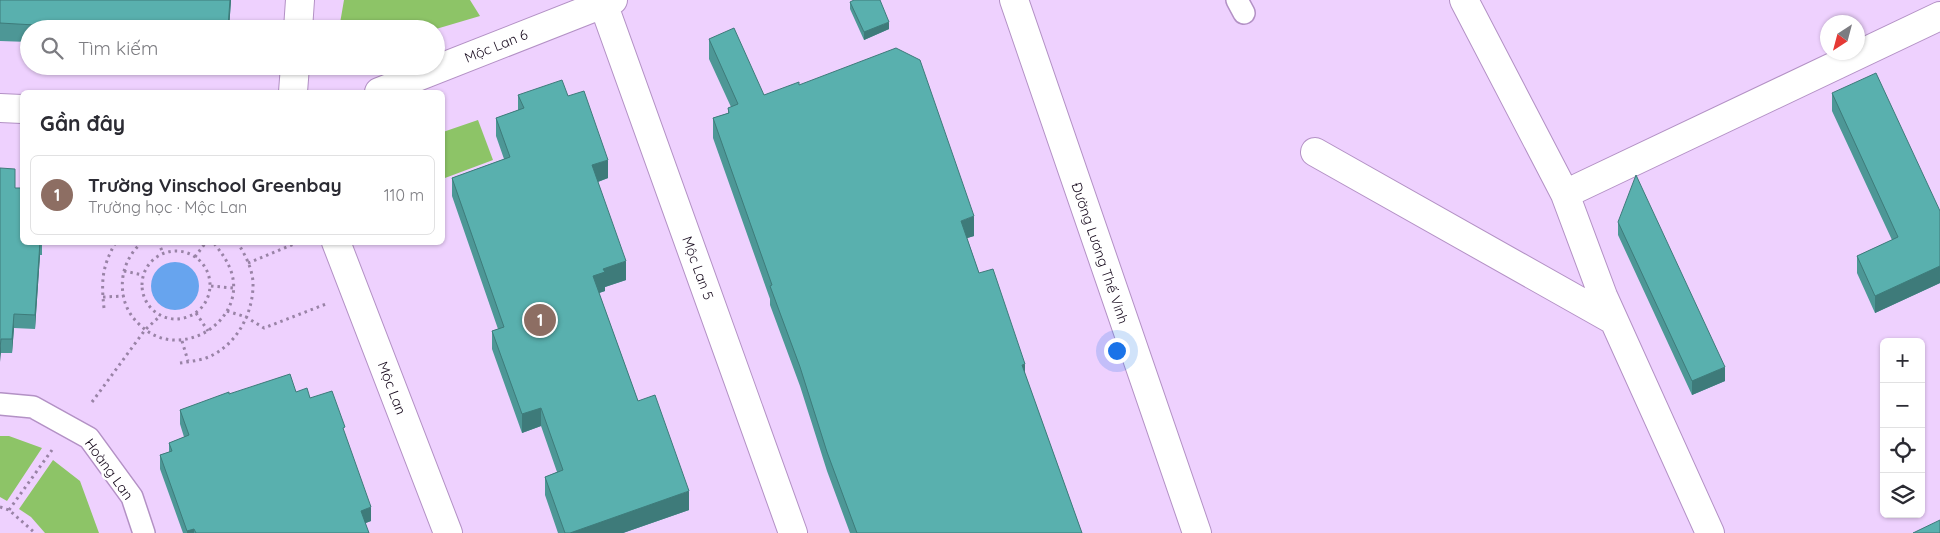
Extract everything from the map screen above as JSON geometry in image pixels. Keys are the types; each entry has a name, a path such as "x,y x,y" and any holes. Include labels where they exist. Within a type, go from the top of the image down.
{"street":[{"path":"299,20 300,0"},
{"name":"Đường Lương Thế Vinh","path":"1014,0 1197,533"},
{"path":"1464,0 1565,194 1613,320 1710,533"},
{"name":"Mộc Lan 6","path":"445,66 608,2"},
{"name":"Mộc Lan 5","path":"608,2 793,533"},
{"path":"1565,194 1940,16"},
{"path":"294,90 295,75"},
{"name":"Mộc Lan 6","path":"384,90 422,75"},
{"path":"0,108 20,109"},
{"path":"1315,152 1613,320"},
{"name":"Mộc Lan","path":"337,245 448,533"}],"lane":[{"name":"Hoàng Lan","path":"0,404 33,406 89,438 132,497 144,533"}],"path":[{"path":"104,308 102,282 107,258 114,245"},
{"path":"159,245 163,253"},
{"path":"195,257 204,245"},
{"path":"138,246 132,251 124,271 122,284 124,302 133,318 145,330 163,338 182,341 200,336 208,331 216,325 227,311 233,288 232,273 225,256 216,245"},
{"path":"180,363 204,358 225,346 241,328 251,305 253,280 246,256 239,245"},
{"path":"248,263 293,245"},
{"path":"173,251 185,252 195,257 209,275 211,286 208,298 202,307 196,313 183,319 171,320 151,310 145,300 142,289 143,275 150,264 163,253 173,251"},
{"path":"124,271 143,275"},
{"path":"211,286 233,288"},
{"path":"103,297 124,296"},
{"path":"227,311 246,317 264,328 330,303"},
{"path":"196,313 208,331"},
{"path":"92,402 145,330 160,316"},
{"path":"182,341 188,361"},
{"path":"9,510 52,449"},
{"path":"0,506 9,510 35,533"}],"green space":[{"path":"344,0 470,0 480,16 445,26 445,20 341,20"},
{"path":"478,120 493,160 445,178 445,131"},
{"path":"0,436 9,436 42,448 7,501 0,497"},
{"path":"53,460 80,481 99,533 45,533 31,517 19,509"}],"water":[{"path":"175,262 184,264 192,269 197,277 199,286 197,295 192,303 184,308 175,310 166,308 158,303 153,295 151,286 153,277 158,269 166,264"}],"building":[{"path":"0,0 230,0 229,20 20,20 20,24 0,23"},
{"path":"854,0 880,0 889,22 864,32 850,2"},
{"path":"734,28 764,95 799,82 799,85 896,48 920,60 974,216 961,221 979,273 993,269 1025,364 1022,365 1082,533 857,533 827,452 800,367 770,286 772,285 713,118 729,113 728,108 738,104 709,39"},
{"path":"1876,73 1940,211 1940,266 1875,296 1857,256 1898,237 1832,93"},
{"path":"562,80 568,96 584,91 608,160 592,165 626,261 603,269 605,272 593,276 638,401 655,395 689,491 570,533 565,533 545,477 563,470 541,408 522,414 492,331 504,327 452,178 510,157 496,118 524,108 518,95"},
{"path":"0,168 15,169 15,188 20,188 20,245 40,245 35,315 14,314 12,339 1,339 0,348"},
{"path":"1636,175 1725,367 1692,381 1618,222"},
{"path":"290,374 296,392 307,388 310,398 332,391 371,507 361,511 369,533 196,533 194,529 187,531 160,455 172,451 169,443 189,435 180,410 229,392 229,394"},
{"path":"1940,520 1940,533 1913,533"}],"place":[{"name":"Trường Vinschool Greenbay","path":"540,320"}]}
